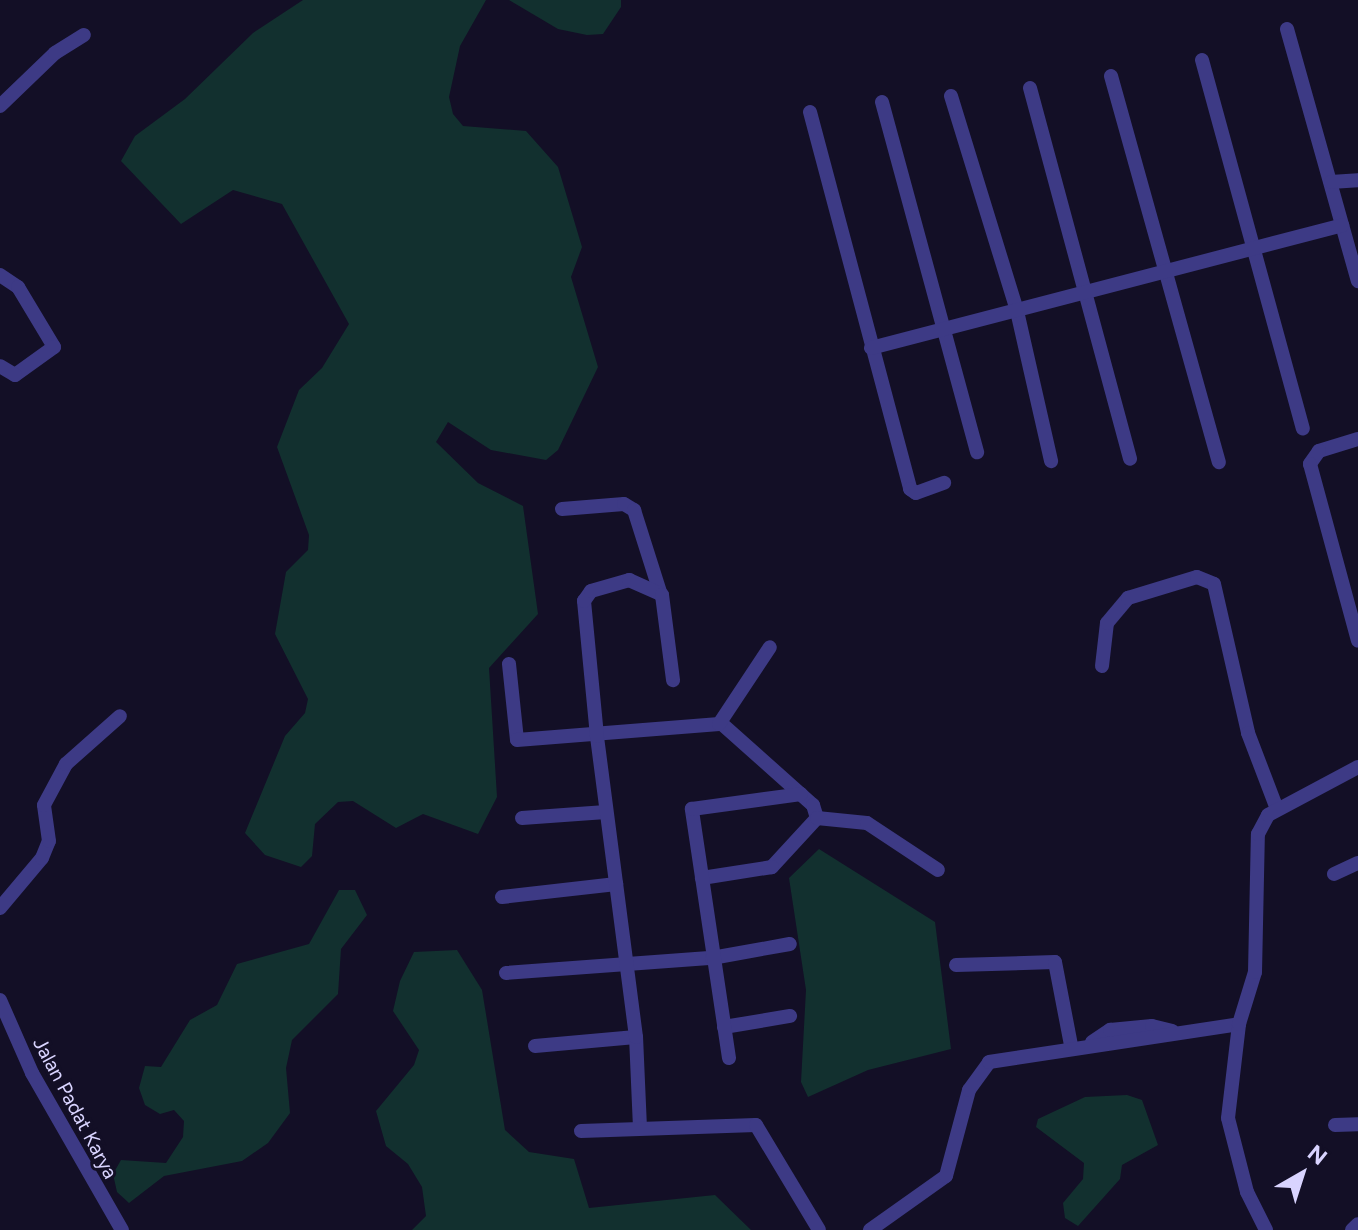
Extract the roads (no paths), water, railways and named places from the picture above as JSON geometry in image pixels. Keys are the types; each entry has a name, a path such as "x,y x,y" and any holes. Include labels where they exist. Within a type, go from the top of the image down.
{"street":[{"path":"1287,29 1358,281"},
{"path":"0,106 55,53 84,35"},
{"path":"1202,60 1303,428"},
{"path":"1111,76 1169,270 1219,462"},
{"path":"1030,88 1130,459"},
{"path":"951,96 1017,311 1051,461"},
{"path":"882,102 977,452"},
{"path":"810,112 910,489 916,493 944,483"},
{"path":"1331,182 1358,180"},
{"path":"871,348 1342,225"},
{"path":"0,275 18,287 54,347 15,375 0,366"},
{"path":"1358,439 1319,451 1310,464 1358,641"},
{"path":"562,509 624,504 634,510 662,595 673,680"},
{"path":"1102,666 1107,623 1128,598 1197,577 1214,584 1248,733 1277,809"},
{"path":"640,1128 636,1037 606,812 584,601 591,591 629,580 662,595"},
{"path":"719,724 770,647"},
{"path":"509,664 517,740 719,724 801,794 817,818"},
{"path":"0,908 42,858 49,841 44,805 66,764 120,716"},
{"path":"1266,1230 1247,1192 1228,1118 1239,1024 1255,972 1258,834 1277,809 1358,767"},
{"path":"729,1058 712,958 693,805 801,794"},
{"path":"522,818 606,812"},
{"path":"817,818 867,823 938,870"},
{"path":"702,878 772,867 817,818"},
{"path":"1334,874 1358,863"},
{"path":"502,897 616,884"},
{"path":"506,973 625,967 712,958 790,944"},
{"path":"956,965 1055,962 1071,1045"},
{"name":"Jalan Padat Karya","path":"0,1000 32,1073 122,1230"},
{"path":"724,1027 790,1016"},
{"path":"870,1230 946,1176 969,1090 989,1062 1092,1042 1110,1030 1152,1026 1172,1031 1239,1024"},
{"path":"535,1046 636,1037"},
{"path":"1335,1125 1358,1124"},
{"path":"581,1131 756,1125 819,1230"},
{"path":"1352,1230 1358,1224"}]}
